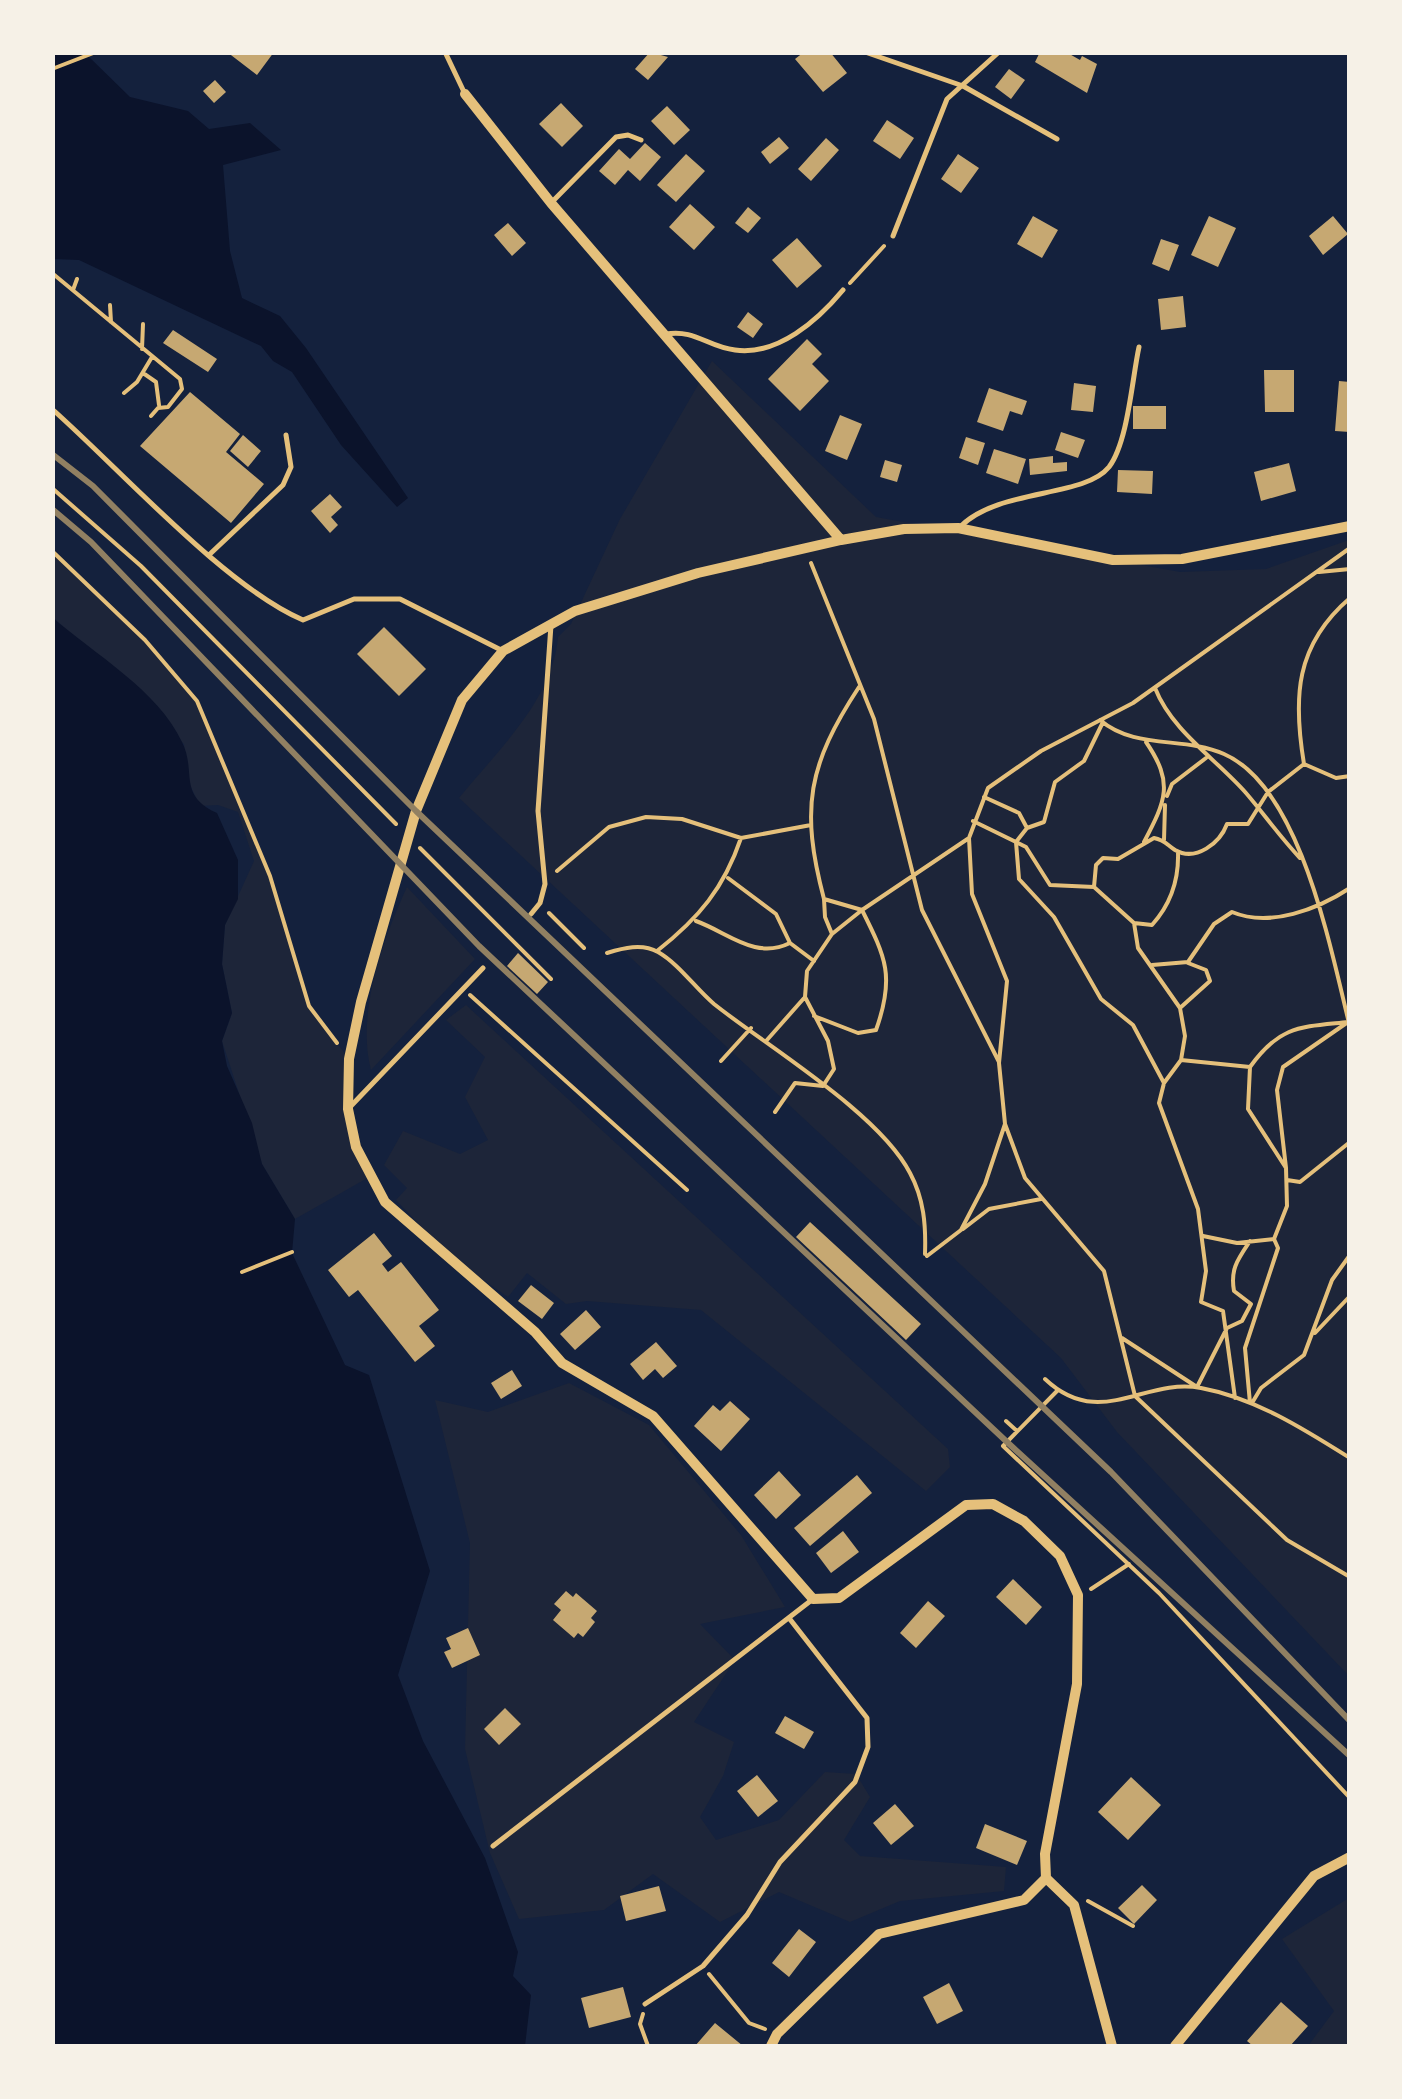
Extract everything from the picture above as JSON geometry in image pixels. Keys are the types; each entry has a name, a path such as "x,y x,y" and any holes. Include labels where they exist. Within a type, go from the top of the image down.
{"street":[{"path":"465,94 551,203 841,540"},
{"path":"771,2046 778,2034 878,1934 1024,1900 1046,1878 1046,1854 1077,1684 1078,1596 1060,1556 1024,1521 993,1504 966,1505 838,1598 812,1600 653,1416 562,1364 536,1332 385,1202 356,1148 348,1109 349,1059 416,810 462,700 503,650 551,622 698,574 904,529 958,528 1114,560 1182,559 1350,526"},
{"path":"1175,2046 1314,1876 1350,1858"},
{"path":"1046,1878 1074,1904 1112,2046"}],"lane":[{"path":"446,52 465,94"},
{"path":"865,52 963,86 1057,139"},
{"path":"892,236 925,146 947,100 999,52"},
{"path":"551,203 616,137 641,140"},
{"path":"666,334 686,330 734,350 770,347 820,317 844,290"},
{"path":"958,528 976,512 1026,494 1088,482 1108,468 1119,443 1138,347"},
{"path":"52,409 210,554 284,612 303,620 354,600 400,599 503,650"},
{"path":"210,554 282,484 291,467 286,436"},
{"path":"531,914 540,904 544,884 538,811 551,622"},
{"path":"348,1109 483,968"},
{"path":"493,1846 812,1600"},
{"path":"645,2004 703,1966 747,1915 780,1862 855,1782 868,1747 867,1718 789,1618"}],"path":[{"path":"52,69 96,52"},
{"path":"844,290 892,236"},
{"path":"52,272 182,384 168,407 158,408 151,416"},
{"path":"73,290 77,278"},
{"path":"110,305 111,322"},
{"path":"142,349 143,324"},
{"path":"124,393 152,357"},
{"path":"143,373 156,382 158,408"},
{"path":"52,488 142,566 551,979"},
{"path":"1350,548 1155,688 1018,765 984,796 969,838 972,894 1007,981 999,1063 1004,1124 1025,1178 1074,1230 1104,1271 1136,1396 1288,1540 1350,1577"},
{"path":"805,550 874,719 922,910 999,1063"},
{"path":"52,551 145,640 197,701 270,876 309,1006 349,1059"},
{"path":"1337,557 1350,561"},
{"path":"1318,572 1350,569"},
{"path":"1304,764 1296,714 1302,700 1303,658 1319,629 1350,598"},
{"path":"832,934 824,917 811,825 812,776 833,727 860,686"},
{"path":"1155,688 1160,700 1207,758 1241,788 1257,812 1300,859"},
{"path":"1102,721 1128,737 1198,746 1248,767 1268,792 1300,859 1318,908 1349,1024"},
{"path":"1102,721 1084,761 1055,782 1044,822 1028,828 1016,842 1020,880 1054,918 1101,999 1133,1026 1164,1083"},
{"path":"1144,740 1162,766 1164,840"},
{"path":"1144,842 1172,784 1207,758"},
{"path":"1304,764 1336,778 1350,776"},
{"path":"1094,887 1099,860 1118,859 1144,842 1164,840 1178,852 1203,852 1223,836 1228,824 1248,824 1268,792 1304,764"},
{"path":"984,796 1018,813 1028,828"},
{"path":"544,884 609,827 646,818 682,819 741,838 811,825"},
{"path":"973,821 1026,847 1050,885 1094,887 1134,923 1152,925 1166,910 1178,874 1178,852"},
{"path":"657,951 696,921 728,878 741,838"},
{"path":"822,1086 834,1069 828,1041 805,997 808,972 832,934 969,838"},
{"path":"728,878 776,914 790,943 814,962"},
{"path":"1188,962 1214,924 1232,912 1248,919 1318,908 1350,888"},
{"path":"814,1016 858,1033 876,1030 886,1000 888,968 862,910 824,899"},
{"path":"540,904 584,948"},
{"path":"696,921 757,951 772,952 790,943"},
{"path":"1134,923 1138,948 1180,1008 1185,1036 1181,1060 1164,1083 1159,1103 1198,1210 1206,1272 1201,1302 1223,1311 1235,1398"},
{"path":"606,953 628,946 657,951 715,1005 767,1040 874,1129 910,1170 926,1218 926,1255 989,1210 1041,1198"},
{"path":"1150,965 1188,962 1206,970 1210,982 1180,1008"},
{"path":"463,988 687,1190"},
{"path":"767,1040 805,997"},
{"path":"1286,1168 1248,1108 1250,1067 1266,1045 1293,1029 1306,1024 1349,1024"},
{"path":"1251,1403 1245,1348 1278,1248 1274,1239 1287,1206 1277,1090 1283,1068 1349,1024"},
{"path":"721,1061 751,1028"},
{"path":"1181,1060 1250,1067"},
{"path":"775,1112 795,1084 822,1086"},
{"path":"962,1230 985,1184 1004,1124"},
{"path":"1287,1180 1300,1182 1350,1142"},
{"path":"1202,1236 1274,1239"},
{"path":"1197,1387 1226,1328 1242,1320 1251,1304 1234,1291 1232,1280 1233,1266 1250,1241"},
{"path":"242,1272 292,1252"},
{"path":"1251,1403 1261,1388 1304,1355 1332,1280 1350,1255"},
{"path":"1314,1335 1350,1296"},
{"path":"1121,1337 1197,1387 1251,1403 1350,1458"},
{"path":"1046,1379 1058,1390 1088,1402 1114,1404 1136,1396 1197,1387"},
{"path":"1058,1390 1004,1446 1129,1564 1350,1798"},
{"path":"1006,1421 1017,1432"},
{"path":"1078,1596 1129,1564"},
{"path":"1074,1904 1093,1900 1134,1926"},
{"path":"703,1966 749,2023 778,2034"},
{"path":"645,2004 640,2024 648,2046"}],"shaded area":[{"path":"53,53 85,53 130,97 188,111 209,129 250,123 281,150 223,165 230,251 242,298 280,316 306,348 408,498 397,507 341,445 292,372 273,361 261,346 79,260 53,259"},
{"path":"712,361 876,517 1180,572 1266,569 1349,540 1349,1676 1117,1432 1061,1358 459,798 534,703 554,660 558,637 571,624 620,519"},
{"path":"52,551 145,640 197,701 270,876 309,1006 349,1059 348,1109 371,1176 295,1219 262,1164 222,1041 232,1013 222,964 225,925 254,861 238,812 218,805 200,806 188,781 184,744 53,617"},
{"path":"52,617 141,689 171,723 186,753 192,791 217,813 238,860 238,899 225,925 222,964 232,1013 222,1041 227,1066 252,1123 262,1164 295,1219 292,1253 345,1365 369,1375 430,1571 398,1675 423,1741 485,1858 518,1952 513,1976 531,1995 525,2046 53,2046"},
{"path":"407,887 475,959 371,1070 367,1048 369,1001 381,953"},
{"path":"466,1005 948,1449 950,1467 926,1491 701,1310 587,1301 566,1304 527,1273 508,1297 450,1257 396,1200 407,1188 384,1165 403,1131 460,1154 488,1140 465,1097 485,1057 446,1020"},
{"path":"569,1383 649,1425 741,1535 785,1607 700,1624 735,1660 694,1722 734,1742 723,1776 700,1817 716,1840 779,1820 825,1772 856,1774 870,1797 844,1840 860,1856 1006,1867 1004,1891 900,1901 850,1922 779,1892 720,1922 653,1874 604,1910 519,1919 490,1853 465,1749 470,1543 435,1400 488,1412"},
{"path":"1349,1898 1349,2046 1308,2046 1334,2011 1282,1939"}],"building":[{"path":"227,52 274,52 257,75"},
{"path":"650,52 668,57 648,80 635,69"},
{"path":"804,52 830,52 847,73 823,92 795,59"},
{"path":"1040,52 1066,52 1097,64 1087,93 1035,62"},
{"path":"1009,69 1025,80 1011,99 995,87"},
{"path":"215,80 226,92 214,103 203,91"},
{"path":"561,103 583,126 562,147 539,124"},
{"path":"667,106 690,130 674,145 651,121"},
{"path":"887,120 914,138 900,159 873,141"},
{"path":"779,137 789,148 770,164 761,152"},
{"path":"826,138 839,150 811,181 798,169"},
{"path":"645,143 661,157 640,181 628,170 615,185 599,171 619,149 630,159"},
{"path":"686,154 705,171 676,202 657,185"},
{"path":"958,154 979,168 961,193 941,179"},
{"path":"690,204 715,227 694,250 669,227"},
{"path":"748,207 761,218 748,233 735,223"},
{"path":"1033,216 1058,230 1042,258 1017,244"},
{"path":"1209,216 1236,228 1218,267 1191,255"},
{"path":"1333,216 1348,234 1323,255 1309,236"},
{"path":"508,223 526,243 512,256 494,235"},
{"path":"797,238 822,266 797,288 772,260"},
{"path":"1161,239 1179,245 1169,271 1152,264"},
{"path":"1183,296 1186,327 1161,330 1158,299"},
{"path":"748,312 763,324 753,338 737,327"},
{"path":"173,330 217,359 208,372 163,343"},
{"path":"807,339 822,354 812,364 829,381 800,411 768,379"},
{"path":"1264,370 1294,370 1294,412 1265,412"},
{"path":"1339,381 1350,382 1350,432 1335,431"},
{"path":"1074,383 1096,386 1093,412 1071,410"},
{"path":"989,388 1027,401 1022,415 1010,411 1003,431 977,422"},
{"path":"190,392 240,434 226,452 264,484 231,523 140,446"},
{"path":"1133,406 1166,406 1166,429 1133,429"},
{"path":"840,415 862,424 847,460 825,451"},
{"path":"1061,432 1085,440 1078,458 1055,450"},
{"path":"243,435 261,451 248,467 230,451"},
{"path":"966,437 985,443 978,465 959,458"},
{"path":"994,449 1026,459 1018,484 986,473"},
{"path":"1053,456 1053,463 1067,462 1067,471 1030,475 1029,459"},
{"path":"885,460 902,465 897,482 880,477"},
{"path":"1289,463 1296,491 1261,501 1254,472"},
{"path":"1118,470 1153,471 1152,494 1117,492"},
{"path":"330,494 342,507 331,517 338,525 330,533 311,511"},
{"path":"384,627 426,669 399,696 357,654"},
{"path":"518,953 548,982 537,994 507,966"},
{"path":"810,1222 921,1324 906,1340 796,1237"},
{"path":"374,1233 392,1256 382,1264 388,1272 401,1262 439,1310 419,1326 435,1346 415,1362 358,1290 349,1297 328,1270"},
{"path":"531,1285 554,1303 542,1319 518,1301"},
{"path":"586,1310 601,1327 575,1350 560,1334"},
{"path":"656,1342 677,1366 663,1378 655,1369 643,1380 630,1364"},
{"path":"512,1370 522,1386 501,1399 491,1383"},
{"path":"730,1401 750,1419 721,1451 694,1426 713,1405 720,1411"},
{"path":"779,1471 801,1495 776,1519 754,1495"},
{"path":"857,1475 872,1493 810,1546 794,1528"},
{"path":"843,1531 859,1552 831,1573 816,1553"},
{"path":"1013,1579 1042,1607 1026,1625 996,1597"},
{"path":"566,1591 573,1597 576,1593 597,1611 591,1618 595,1622 583,1637 578,1633 574,1638 553,1620 561,1610 554,1604"},
{"path":"928,1601 945,1616 916,1648 900,1633"},
{"path":"468,1628 480,1655 452,1668 444,1652 451,1649 446,1638"},
{"path":"505,1708 521,1724 499,1745 484,1729"},
{"path":"785,1716 814,1732 804,1749 775,1733"},
{"path":"757,1775 778,1801 758,1817 737,1791"},
{"path":"1131,1777 1161,1805 1128,1840 1098,1812"},
{"path":"895,1804 914,1826 891,1845 873,1823"},
{"path":"985,1824 1027,1841 1017,1865 976,1848"},
{"path":"1142,1885 1157,1900 1134,1924 1118,1908"},
{"path":"659,1886 666,1911 626,1921 620,1896"},
{"path":"799,1929 816,1942 789,1977 772,1963"},
{"path":"949,1983 963,2011 937,2024 923,1997"},
{"path":"623,1987 631,2017 589,2028 581,1998"},
{"path":"1281,2002 1308,2026 1290,2046 1253,2046 1247,2041"},
{"path":"715,2023 743,2046 695,2046"}],"railway":[{"path":"52,454 93,486 416,811 1111,1472 1350,1721"},
{"path":"52,509 91,542 479,946 1007,1442 1350,1756"}]}
